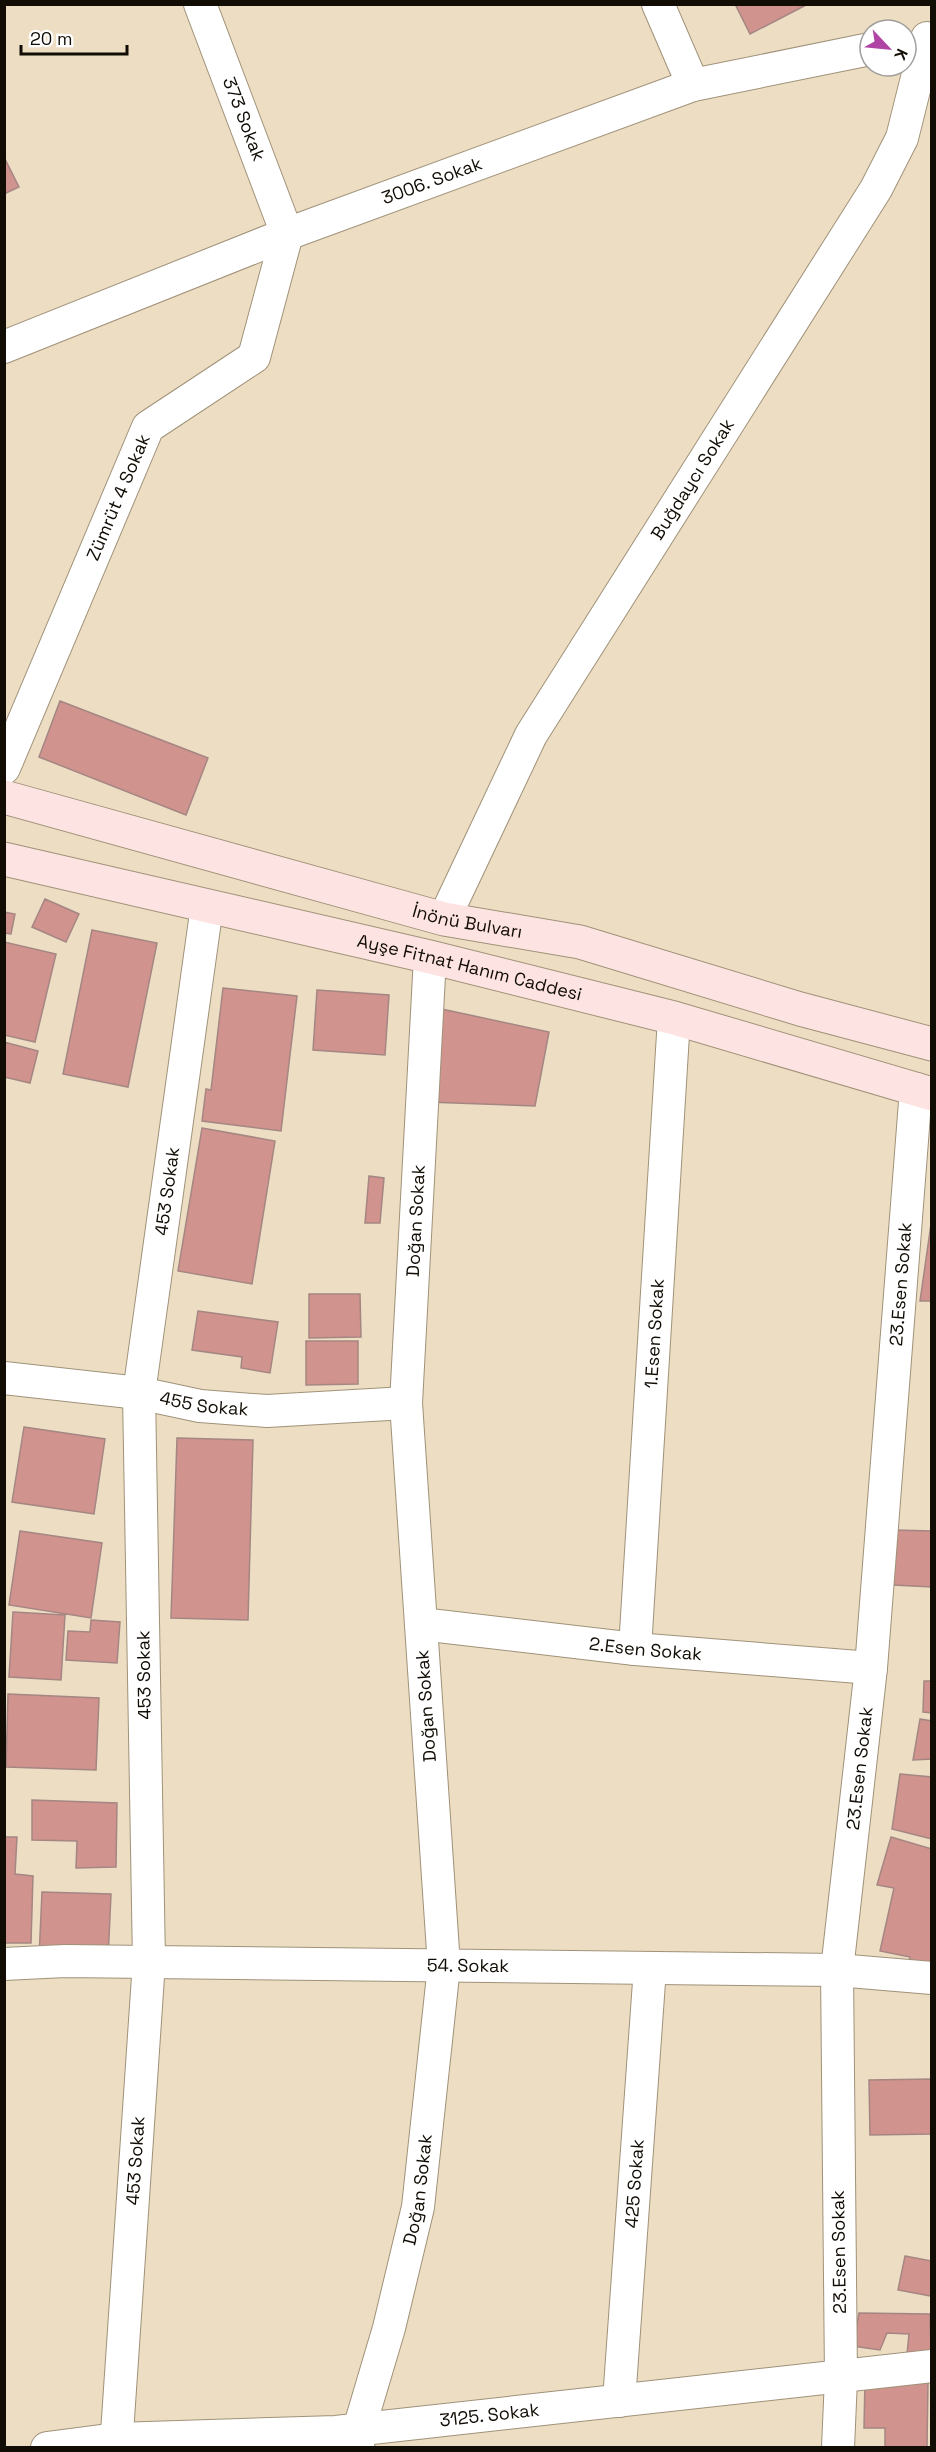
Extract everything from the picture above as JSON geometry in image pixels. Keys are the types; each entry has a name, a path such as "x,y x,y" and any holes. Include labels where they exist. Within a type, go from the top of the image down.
{"main road":[{"name":"İnönü Bulvarı","path":"4,797 444,920 580,942 800,1009 930,1039"},
{"name":"Ayşe Fitnat Hanım Caddesi","path":"4,859 430,957 674,1018 924,1091"}],"street":[{"name":"373 Sokak","path":"200,4 287,234"},
{"path":"658,4 693,86"},
{"name":"Buğdaycı Sokak","path":"444,920 531,735 876,189 902,138 924,42"},
{"name":"3006. Sokak","path":"4,347 287,234 693,86 858,52"},
{"name":"Zümrüt 4 Sokak","path":"4,768 148,427 254,357 287,234"},
{"name":"453 Sokak","path":"116,2443 149,1962 139,1393 207,906"},
{"name":"Doğan Sokak","path":"359,2438 389,2328 418,2206 444,1966 406,1403 430,957"},
{"name":"1.Esen Sokak","path":"635,1649 674,1018"},
{"name":"23.Esen Sokak","path":"838,2448 841,2378 837,1970 872,1668 924,1091"},
{"name":"455 Sokak","path":"4,1378 139,1393 200,1406 267,1411 406,1403"},
{"name":"2.Esen Sokak","path":"421,1624 635,1649 872,1668"},
{"name":"54. Sokak","path":"4,1964 64,1961 837,1970 932,1978"},
{"name":"425 Sokak","path":"619,2401 650,1968"},
{"name":"3125. Sokak","path":"47,2448 336,2432 359,2438 619,2401 841,2378 932,2366"}],"building":[{"path":"735,4 808,4 750,34"},
{"path":"4,157 19,187 4,194"},
{"path":"60,701 208,758 186,815 39,757"},
{"path":"45,899 79,914 66,942 32,927"},
{"path":"4,912 15,914 11,934 4,933"},
{"path":"92,930 157,943 128,1087 63,1074"},
{"path":"4,942 56,954 35,1042 4,1035"},
{"path":"223,988 297,996 281,1131 202,1121 206,1089 211,1090"},
{"path":"317,990 389,995 385,1055 313,1050"},
{"path":"437,1008 549,1032 535,1106 427,1102"},
{"path":"4,1042 38,1051 30,1083 4,1077"},
{"path":"202,1128 275,1141 252,1284 178,1271"},
{"path":"369,1176 384,1178 380,1223 365,1223"},
{"path":"932,1217 932,1301 920,1301"},
{"path":"309,1294 360,1294 361,1337 309,1338"},
{"path":"198,1311 278,1322 270,1373 241,1368 242,1357 192,1350"},
{"path":"306,1341 358,1341 358,1384 306,1385"},
{"path":"24,1427 105,1439 94,1514 12,1502"},
{"path":"177,1438 253,1440 248,1620 171,1618"},
{"path":"894,1530 932,1531 932,1587 893,1585"},
{"path":"20,1531 102,1543 91,1618 9,1605"},
{"path":"13,1612 65,1615 61,1680 9,1677"},
{"path":"91,1620 120,1622 117,1663 66,1660 68,1631 90,1632"},
{"path":"924,1681 932,1681 932,1713 923,1712"},
{"path":"8,1694 99,1698 96,1770 6,1767"},
{"path":"920,1719 932,1721 932,1759 913,1760"},
{"path":"900,1774 932,1777 932,1839 892,1829"},
{"path":"32,1800 117,1803 116,1867 76,1868 77,1841 32,1840"},
{"path":"4,1837 17,1837 15,1874 33,1876 31,1943 4,1943"},
{"path":"891,1837 932,1849 932,1970 909,1966 910,1957 880,1951 894,1888 877,1885"},
{"path":"42,1892 111,1894 108,1960 39,1958"},
{"path":"932,2079 932,2134 870,2135 869,2080"},
{"path":"905,2256 932,2261 931,2296 898,2290"},
{"path":"859,2313 930,2314 931,2352 907,2354 909,2334 887,2333 880,2350 853,2346"},
{"path":"865,2381 928,2382 927,2448 885,2448 885,2428 864,2428"}]}
